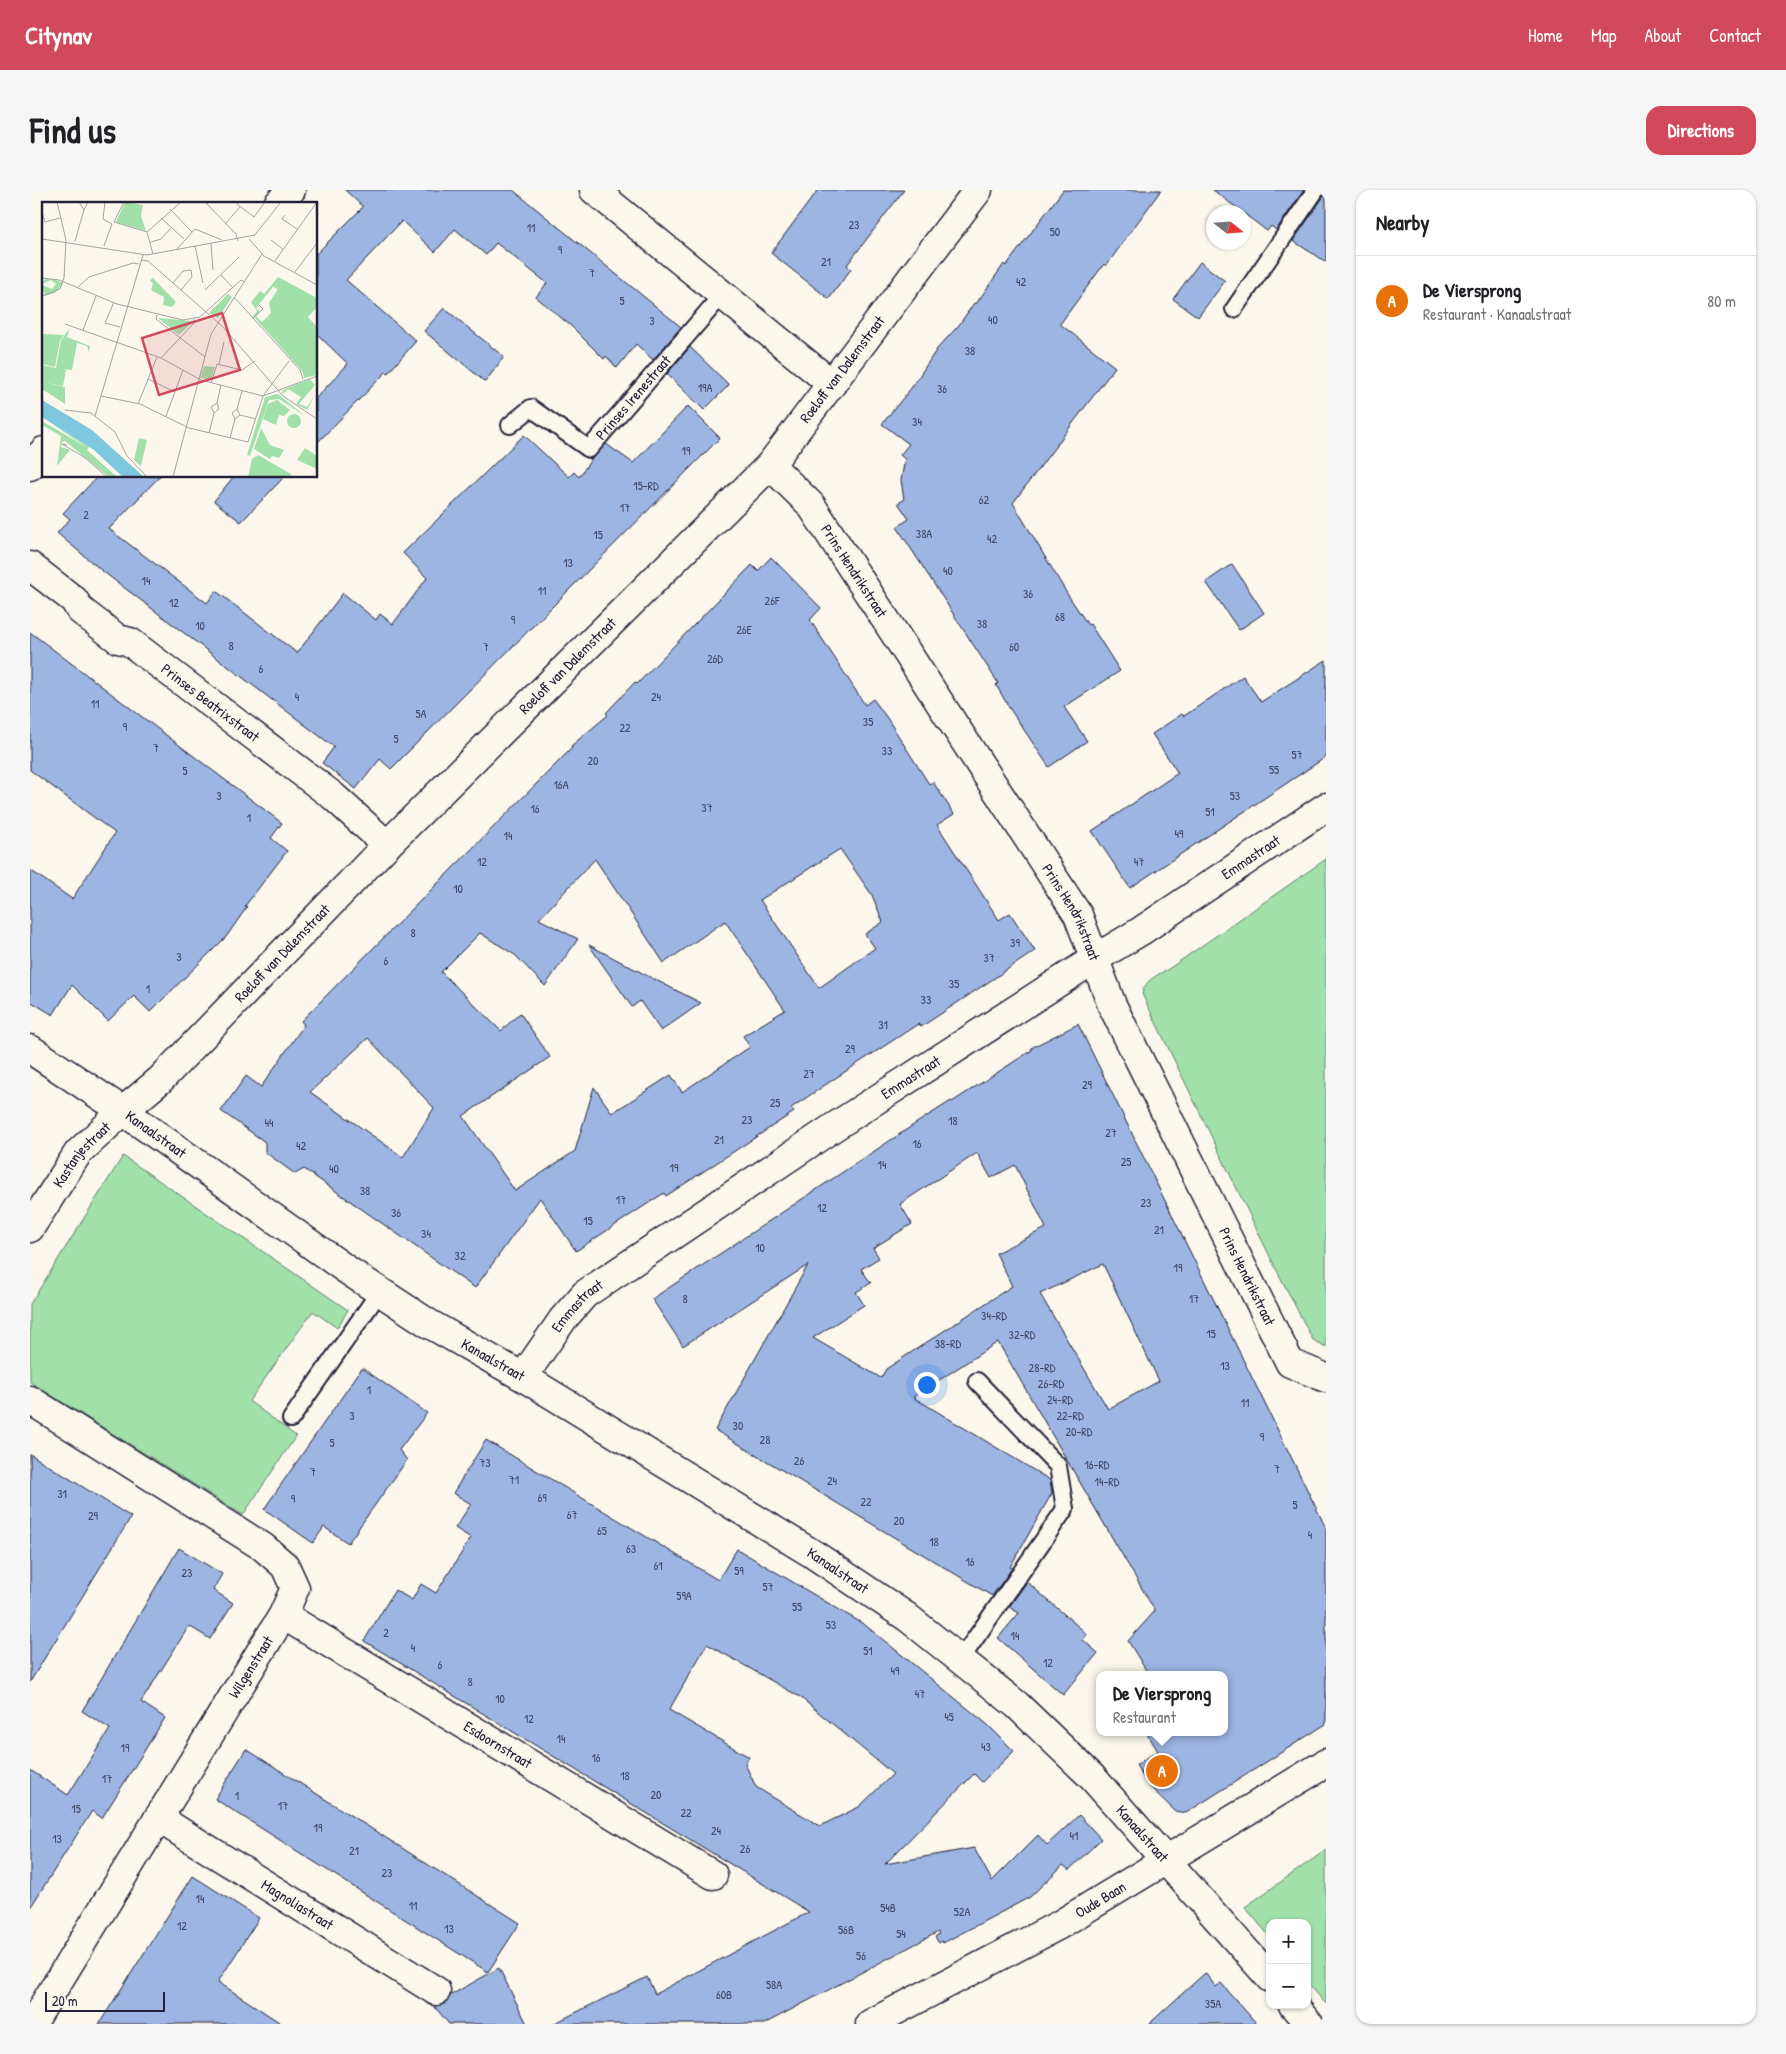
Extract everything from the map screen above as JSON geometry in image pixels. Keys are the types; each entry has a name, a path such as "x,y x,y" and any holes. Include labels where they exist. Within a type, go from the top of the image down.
{"street":[{"path":"280,202 291,190"},
{"path":"594,190 832,384"},
{"name":"Roeloff van Dalemstraat","path":"123,1111 160,1080 387,845 770,465 978,190"},
{"path":"30,466 42,453"},
{"name":"Prins Hendrikstraat","path":"770,465 811,505 1078,915 1096,958 1112,1005 1290,1363 1326,1378"},
{"name":"Prinses Beatrixstraat","path":"30,566 74,600 80,610 118,639 130,642 333,796 387,845"},
{"name":"Emmastraat","path":"523,1377 563,1319 585,1294 834,1128 1096,958 1141,931 1326,807"},
{"name":"Kanaalstraat","path":"30,1049 123,1111 347,1270 428,1323 523,1377 813,1554 907,1617 1017,1705 1092,1777 1266,1973"},
{"name":"Kastanjestraat","path":"30,1228 78,1153 123,1111"},
{"name":"Wilgenstraat","path":"30,1400 263,1547 285,1566 295,1588 284,1615 32,2024"},
{"name":"Esdoornstraat","path":"284,1615 713,1875"},
{"name":"Oude Baan","path":"870,2024 1059,1925 1326,1763"},
{"name":"Magnoliastraat","path":"158,1818 436,1992"},
{"path":"1297,2009 1310,2024"}],"lane":[{"path":"1234,310 1316,190"},
{"name":"Prinses Irenestraat","path":"510,425 531,408 589,449 722,295"},
{"path":"291,1419 380,1291"},
{"path":"961,1659 1065,1510 1058,1466 978,1381"}],"green space":[{"path":"1326,859 1326,1347 1313,1340 1275,1267 1142,994 1146,985 1153,978"},
{"path":"123,1156 348,1310 337,1328 313,1311 249,1401 296,1436 243,1515 30,1382 30,1304"},
{"path":"1326,1850 1326,2004 1311,1987 1311,1919 1266,1919 1266,1932 1245,1907"}],"building":[{"path":"345,190 513,190 681,327 653,360 636,344 617,368 606,356 604,359 571,326 536,297 547,283 496,243 486,255 455,229 435,252 402,221 346,280 416,341 388,373 386,372 318,442 318,396 348,364 318,335 318,252 363,207"},
{"path":"818,190 904,190 847,265 851,269 829,299 771,253"},
{"path":"1063,190 1161,190 1106,266 1104,264 1060,324 1115,367 1013,503 1066,592 1088,625 1090,624 1120,671 1064,707 1087,741 1049,767 1010,709 996,685 998,683 897,527 909,519 898,503 904,500 901,480 905,459 900,455 909,444 882,424 912,387 937,349 959,325 974,303 976,304 1004,264 1006,266"},
{"path":"1213,190 1304,190 1276,230 1271,226 1267,231 1251,219 1251,205 1233,205"},
{"path":"1326,190 1326,262 1293,241 1324,196"},
{"path":"1200,262 1225,281 1198,317 1173,299"},
{"path":"444,308 504,357 485,382 424,331"},
{"path":"690,347 729,385 704,410 667,374"},
{"path":"688,406 720,438 391,769 380,759 356,789 322,763 334,747 101,570 57,533 70,519 63,513 96,478 158,478 109,529 207,603 216,591 297,653 343,593 376,620 380,614 393,624 427,578 403,553 524,435 569,477 574,472 579,477 592,458 606,444 633,463"},
{"path":"232,478 283,478 241,522 214,501"},
{"path":"771,557 821,608 810,620 865,705 873,699 929,784 933,782 954,814 937,825 999,920 1010,913 1035,951 921,1027 918,1024 831,1081 791,1108 794,1112 666,1196 664,1193 576,1251 540,1198 475,1288 304,1169 295,1174 265,1152 265,1142 221,1111 246,1076 261,1087 304,1025 301,1021 572,748 571,746 608,715 606,713 635,682 637,684 752,565 758,571","holes":["840,849 872,895 883,922 865,934 875,948 819,988 760,900","595,859 664,963 725,921 785,1010 743,1036 750,1047 682,1092 671,1075 612,1113 594,1087 575,1151 515,1191 463,1116 550,1057 520,1013 501,1031 441,972 480,933 515,955 545,986 578,939 539,919","368,1038 434,1108 403,1157 310,1092"]},
{"path":"1232,564 1264,613 1239,630 1206,582"},
{"path":"30,632 282,823 271,838 287,851 245,906 247,907 226,937 150,1012 134,996 108,1021 72,985 53,1015 30,1001 30,870 72,899 115,833 30,770"},
{"path":"1326,660 1326,757 1130,888 1092,831 1178,773 1152,734 1182,714 1184,716 1243,676 1261,702"},
{"path":"589,945 701,1003 661,1031 640,1001 632,1007"},
{"path":"1078,1024 1326,1528 1326,1724 1186,1813 1175,1811 1147,1784 1136,1765 1158,1751 1149,1736 1228,1736 1228,1671 1147,1671 1128,1641 1155,1611 998,1342 913,1397 1050,1480 1052,1493 1010,1567 1012,1568 992,1596 715,1430 808,1265 683,1346 652,1299 918,1122 1032,1050 1031,1048","holes":["977,1153 991,1178 1015,1165 1046,1228 996,1253 1012,1286 886,1369 881,1378 813,1338 864,1305 856,1292 871,1283 861,1269 879,1258 873,1248 912,1224 900,1204","1103,1264 1159,1381 1108,1409 1040,1294"]},
{"path":"362,1368 427,1413 399,1450 407,1460 348,1543 324,1527 313,1543 264,1509"},
{"path":"486,1440 718,1580 737,1549 865,1625 988,1725 1014,1751 982,1782 974,1774 885,1864 974,1848 992,1881 1038,1835 1047,1845 1079,1815 1101,1839 1069,1870 1063,1865 1030,1897 943,1943 942,1941 939,1943 935,1937 939,1934 938,1932 764,2024 553,2024 647,1977 655,1994 809,1912 364,1641 395,1590 412,1600 421,1584 436,1593 471,1538 455,1528 471,1504 453,1493","holes":["707,1644 800,1697 893,1774 859,1807 820,1826 756,1787 745,1764 749,1757 669,1710"]},
{"path":"30,1454 131,1517 30,1682"},
{"path":"179,1548 222,1574 213,1590 233,1603 210,1639 189,1626 141,1702 165,1718 102,1818 92,1811 30,1908 30,1770 68,1795 110,1729 82,1711"},
{"path":"1027,1582 1087,1634 1083,1640 1098,1653 1063,1695 998,1638 1019,1613 1009,1607"},
{"path":"246,1749 520,1923 488,1972 215,1799"},
{"path":"193,1876 259,1918 218,1982 282,2024 99,2024"},
{"path":"499,1968 527,2024 449,2024 434,2006 444,2004 451,1995"},
{"path":"1205,1973 1216,1987 1221,1983 1257,2024 1149,2024"}],"place":[{"name":"De Viersprong","path":"1162,1771"}]}
